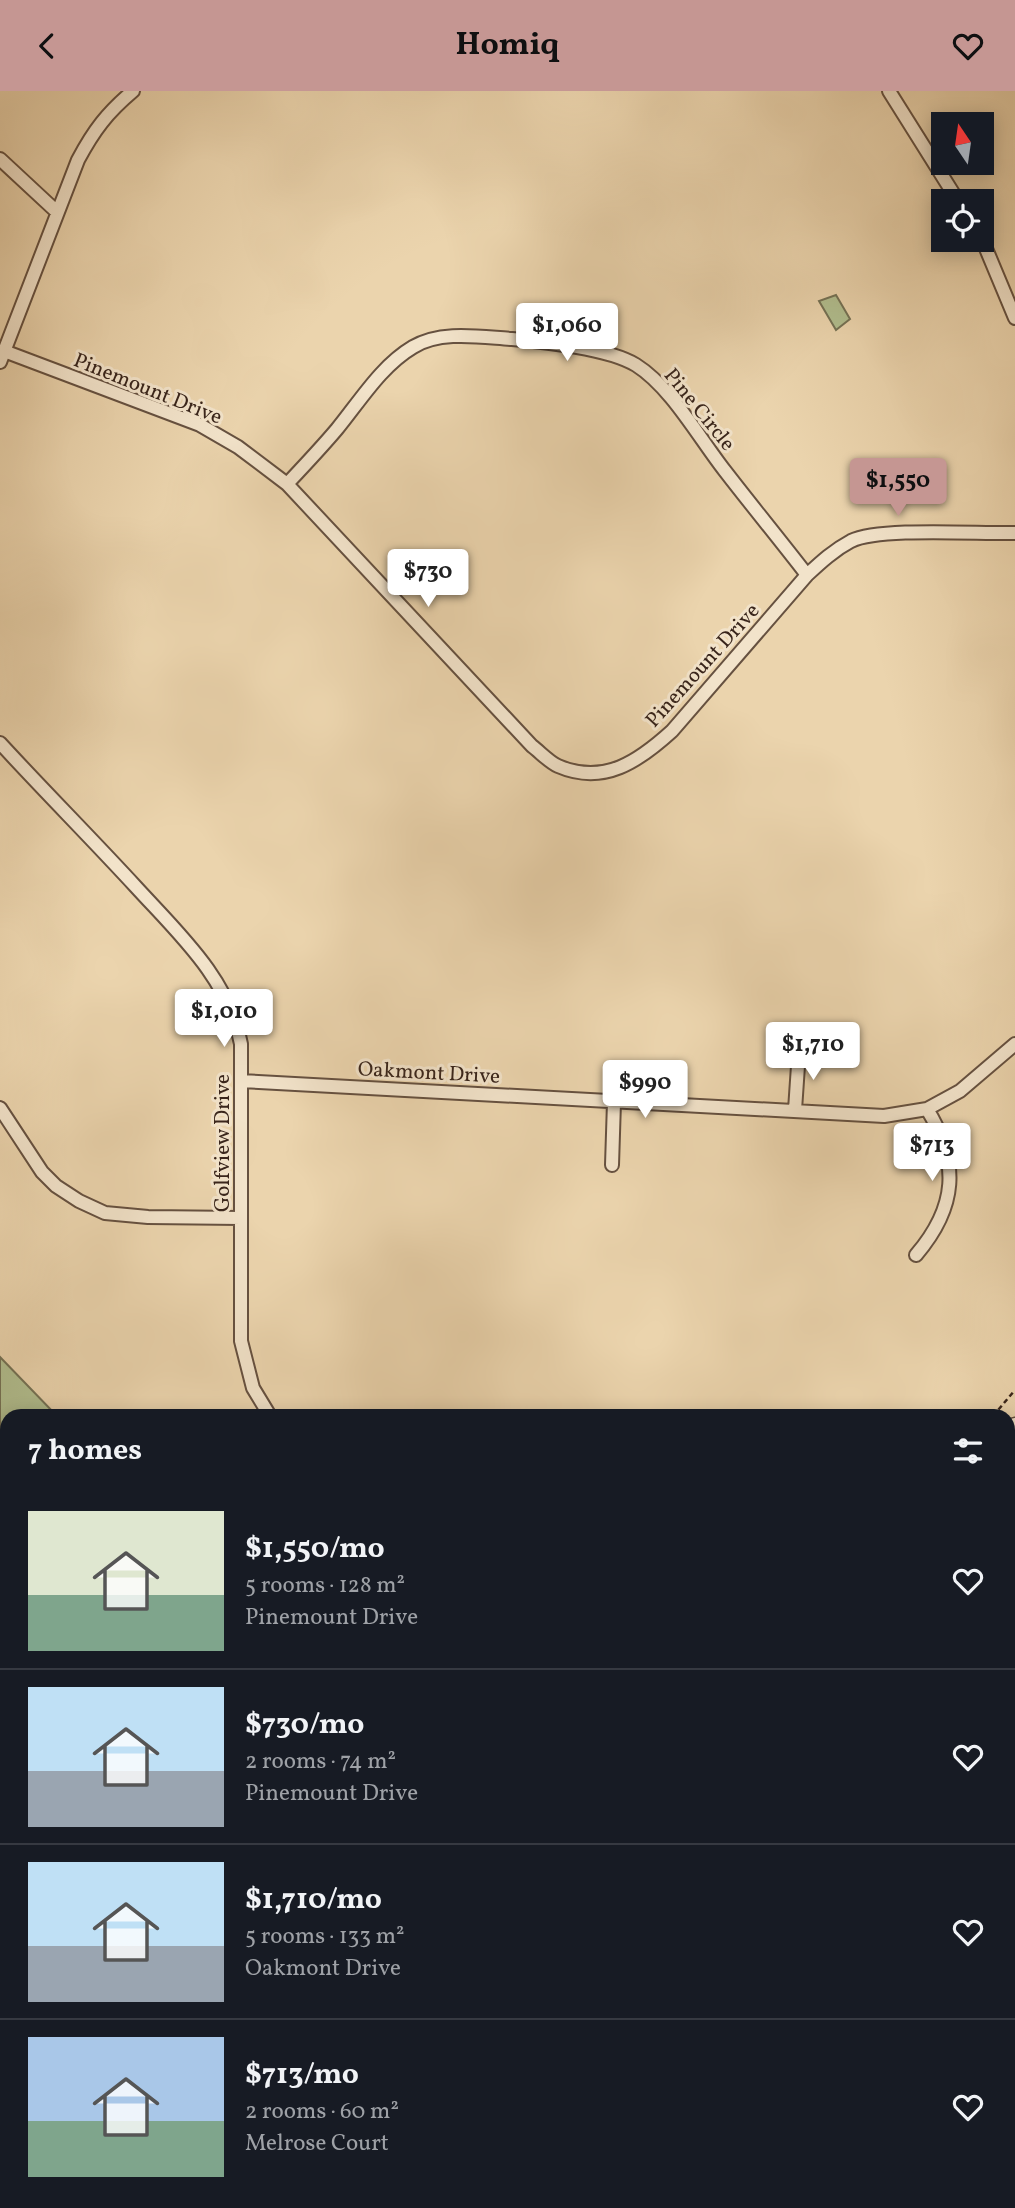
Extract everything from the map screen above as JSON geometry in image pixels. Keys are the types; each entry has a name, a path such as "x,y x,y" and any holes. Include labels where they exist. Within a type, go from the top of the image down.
{"street":[{"path":"2,357 78,160 110,110 132,91"},
{"path":"889,91 950,189"},
{"path":"0,159 57,212"},
{"path":"987,252 1015,318"},
{"name":"Pine Circle","path":"287,484 338,428 364,394 396,360 412,348 432,338 477,336 537,341 617,356 636,365 654,380 807,575"},
{"name":"Pinemount Drive","path":"2,357 200,425 237,447 287,484 532,746 556,765 580,773 610,771 635,762 652,749 672,731 807,575 827,556 853,540 880,535 1015,533"},
{"name":"Golfview Drive","path":"1,748 81,827 212,973 231,1007 241,1044 241,1341 253,1388 266,1409"},
{"name":"Oakmont Drive","path":"241,1081 884,1116 927,1109 960,1091 1015,1044"},
{"path":"795,1110 799,1051"},
{"path":"612,1165 614,1102"},
{"path":"0,1108 42,1172 56,1186 105,1213 148,1217 240,1218"},
{"path":"916,1255 931,1238 947,1206 949,1163 940,1131 927,1109"}],"path":[{"path":"999,1409 1015,1390"}],"green space":[{"path":"836,295 850,319 836,330 819,301"},
{"path":"0,1357 50,1409 0,1409"}]}
